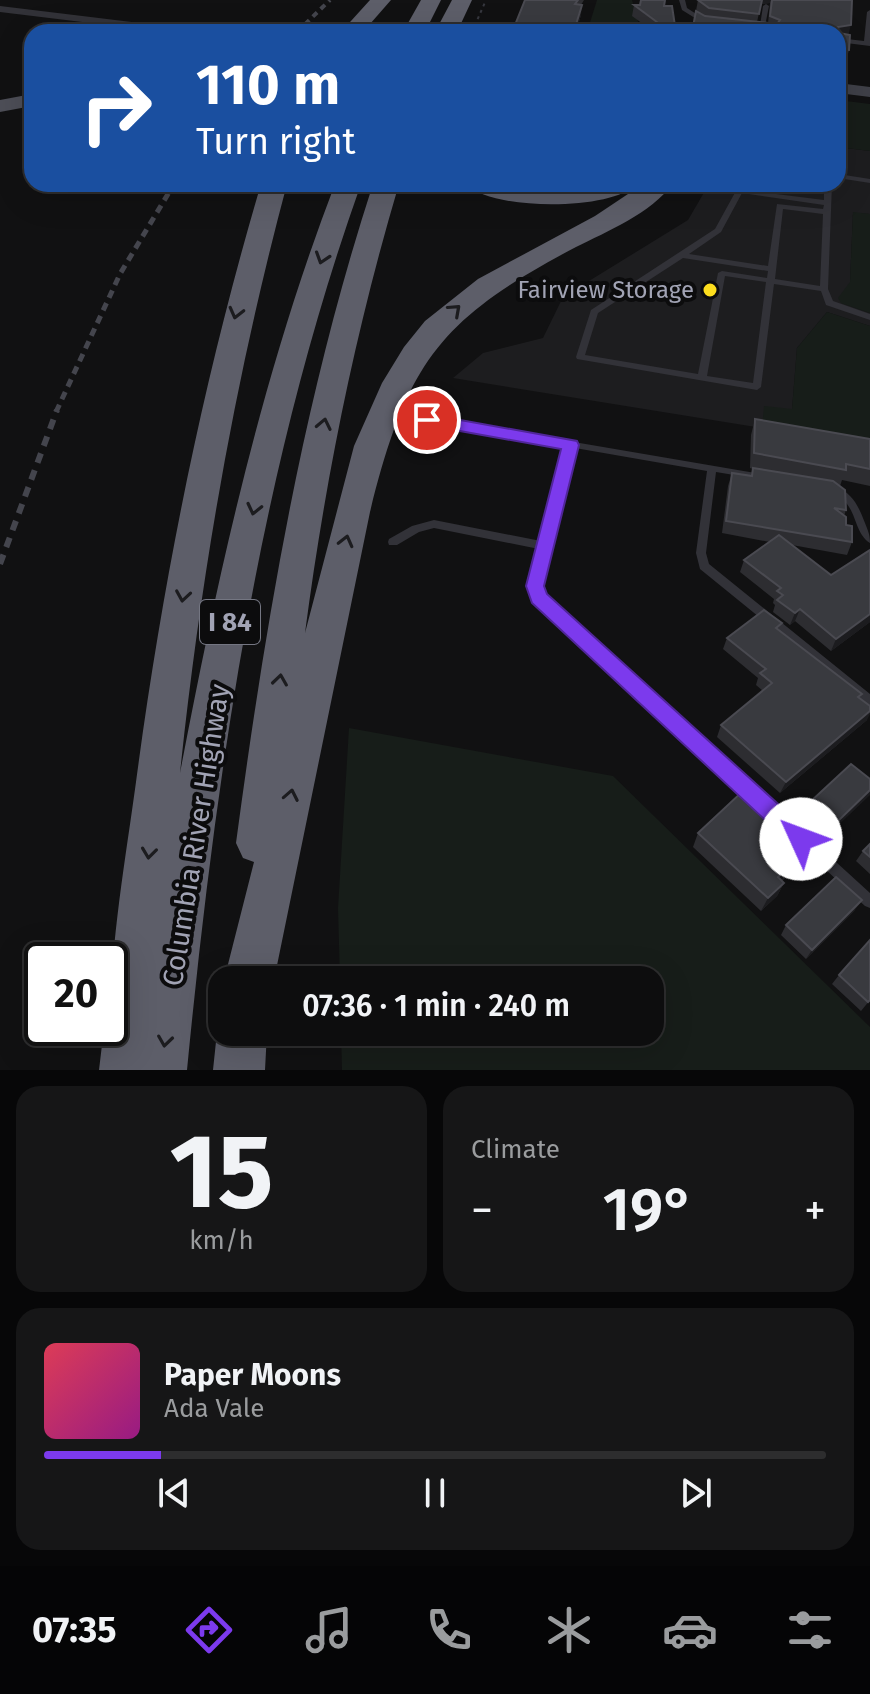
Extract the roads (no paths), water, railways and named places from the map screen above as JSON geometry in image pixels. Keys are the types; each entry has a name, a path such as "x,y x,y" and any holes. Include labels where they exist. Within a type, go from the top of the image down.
{"highway":[{"path":"359,24 381,0"},
{"path":"418,24 431,0"},
{"path":"450,24 462,0"},
{"path":"459,24 462,0"},
{"path":"125,1070 151,836 204,462 234,320 272,192"},
{"name":"Columbia River Highway","path":"161,1070 207,745 246,544 297,339 345,192"},
{"name":"I 84","path":"249,966 274,720 303,527 340,352 384,192"},
{"path":"513,192 564,196 583,192"},
{"path":"251,966 349,530 370,452 397,384 434,330 468,299 521,263 623,209 647,192"},
{"path":"239,1070 241,1046"}],"main road":[{"path":"846,89 870,92"},
{"path":"0,106 24,102"},
{"path":"0,115 24,110"}],"street":[{"path":"40,14 54,1"},
{"path":"0,9 131,24"}],"lane":[{"path":"682,0 691,16 716,24"},
{"path":"762,24 766,6"},
{"path":"846,41 868,44 870,12"},
{"path":"846,177 870,181"},
{"path":"739,192 718,230 594,312 580,357 757,387 780,206 827,208"},
{"path":"745,192 827,208"},
{"path":"828,192 824,289 829,303 870,317"},
{"path":"682,255 772,269"},
{"path":"702,378 722,273 824,289"},
{"path":"427,420 776,479"},
{"path":"571,445 535,586 539,598 870,902"},
{"path":"712,468 701,553 704,566 870,701"},
{"path":"817,485 851,498 861,529 870,539"},
{"path":"393,542 434,524 545,546"}],"railway":[{"path":"305,24 330,0"},
{"path":"56,412 120,274 169,192"},
{"path":"0,564 57,410"}],"place":[{"name":"Fairview Storage","path":"710,290"}]}
